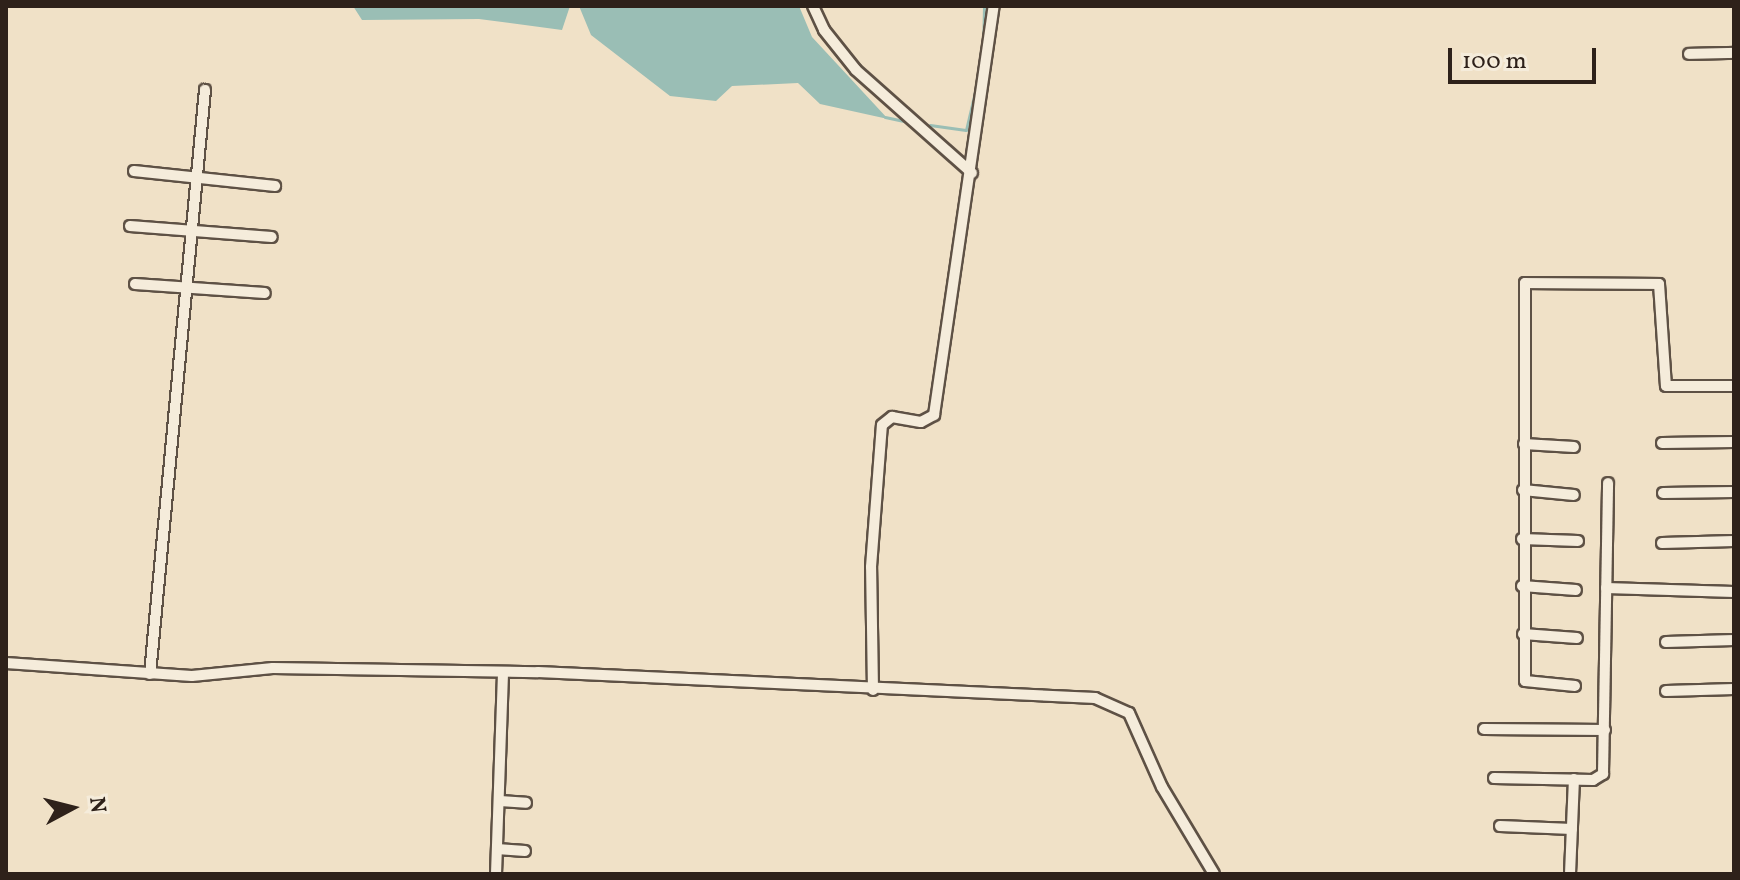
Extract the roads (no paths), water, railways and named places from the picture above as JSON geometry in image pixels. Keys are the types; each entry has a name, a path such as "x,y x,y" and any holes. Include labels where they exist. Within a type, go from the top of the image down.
{"street":[{"path":"813,6 824,30 856,70 972,173"},
{"path":"873,690 871,567 882,425 892,417 921,422 934,415 972,173 994,6"},
{"path":"1689,54 1734,53"},
{"path":"150,674 205,90"},
{"path":"134,171 275,186"},
{"path":"130,226 272,237"},
{"path":"1575,686 1525,681 1522,295 1528,281 1659,284 1666,386 1734,386"},
{"path":"135,284 265,293"},
{"path":"1662,443 1734,442"},
{"path":"1524,444 1574,447"},
{"path":"1494,778 1574,779 1603,774 1608,483"},
{"path":"1523,490 1574,495"},
{"path":"1663,493 1734,492"},
{"path":"1522,539 1578,541"},
{"path":"1662,543 1734,541"},
{"path":"1522,586 1576,590"},
{"path":"1606,588 1734,592"},
{"path":"1523,634 1577,638"},
{"path":"1666,642 1734,640"},
{"path":"6,663 192,676 273,668 503,672 873,690 1057,695 1121,706 1193,844 1214,874"},
{"path":"496,874 503,672"},
{"path":"1666,691 1734,689"},
{"path":"1484,729 1605,730"},
{"path":"1570,874 1574,779"},
{"path":"500,801 526,803"},
{"path":"1500,826 1572,829"},
{"path":"497,849 525,851"}],"water":[{"path":"353,6 570,6 562,30 479,19 362,20"},
{"path":"579,6 799,6 812,37 888,119 820,104 798,83 732,86 716,101 670,96 591,35"}],"waterway":[{"path":"983,48 984,6"},
{"path":"930,125 966,130 978,79"},
{"path":"885,117 909,122"}]}
